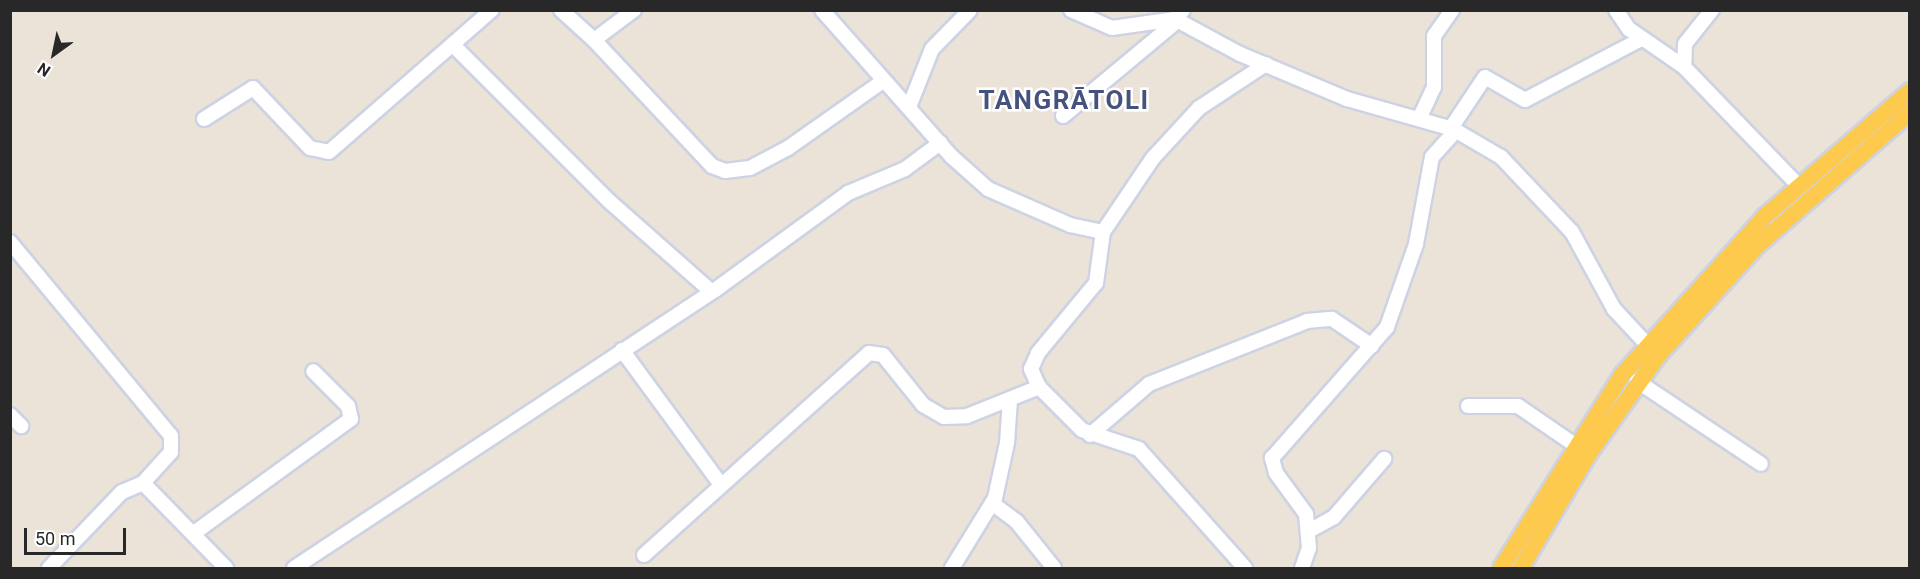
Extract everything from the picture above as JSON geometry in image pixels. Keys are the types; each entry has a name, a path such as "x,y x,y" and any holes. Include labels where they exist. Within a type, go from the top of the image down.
{"main road":[{"path":"1501,568 1575,445 1653,351 1798,185 1910,91"},
{"path":"1521,568 1637,381 1653,351 1756,247 1910,112"}],"street":[{"path":"204,119 253,88 310,148 329,152 454,46 492,10"},
{"path":"561,10 594,40 712,166 725,171 750,168 788,148 883,81"},
{"path":"594,40 634,10"},
{"path":"822,10 883,81 909,106 967,172 1012,203 1103,232"},
{"path":"909,106 932,49 970,10"},
{"path":"1071,10 1112,28 1178,17 1266,64 1347,99 1420,117 1454,129 1501,157 1572,232 1614,309 1653,351"},
{"path":"1420,117 1434,87 1434,36 1452,10"},
{"path":"1616,10 1641,39 1684,68 1798,185"},
{"path":"1684,68 1685,44 1712,10"},
{"path":"1063,117 1178,17"},
{"path":"1302,568 1309,531 1301,504 1276,473 1272,458 1387,327 1406,282 1432,157 1454,129 1485,77 1525,100 1641,39"},
{"path":"454,46 609,201 712,292"},
{"path":"1245,568 1133,444 1090,435 1039,387 1033,360 1096,283 1103,232 1180,128 1219,93 1266,64"},
{"path":"294,568 712,292 848,193 905,169 940,143"},
{"path":"10,242 171,436 171,452 143,483 122,492 49,568"},
{"path":"1090,435 1149,384 1307,321 1332,319 1372,346"},
{"path":"622,350 721,485"},
{"path":"644,555 869,353 882,355 923,405 944,417 967,416 1039,387"},
{"path":"194,533 351,419 348,406 313,371"},
{"path":"1637,381 1761,464"},
{"path":"952,568 992,503 1008,443 1010,400"},
{"path":"1468,406 1518,406 1575,445"},
{"path":"10,415 21,426"},
{"path":"1309,531 1334,517 1384,459"},
{"path":"143,483 226,568"},
{"path":"992,503 1017,522 1054,568"}],"district":[{"name":"TANGRĀTOLI","path":"1064,101"}]}
